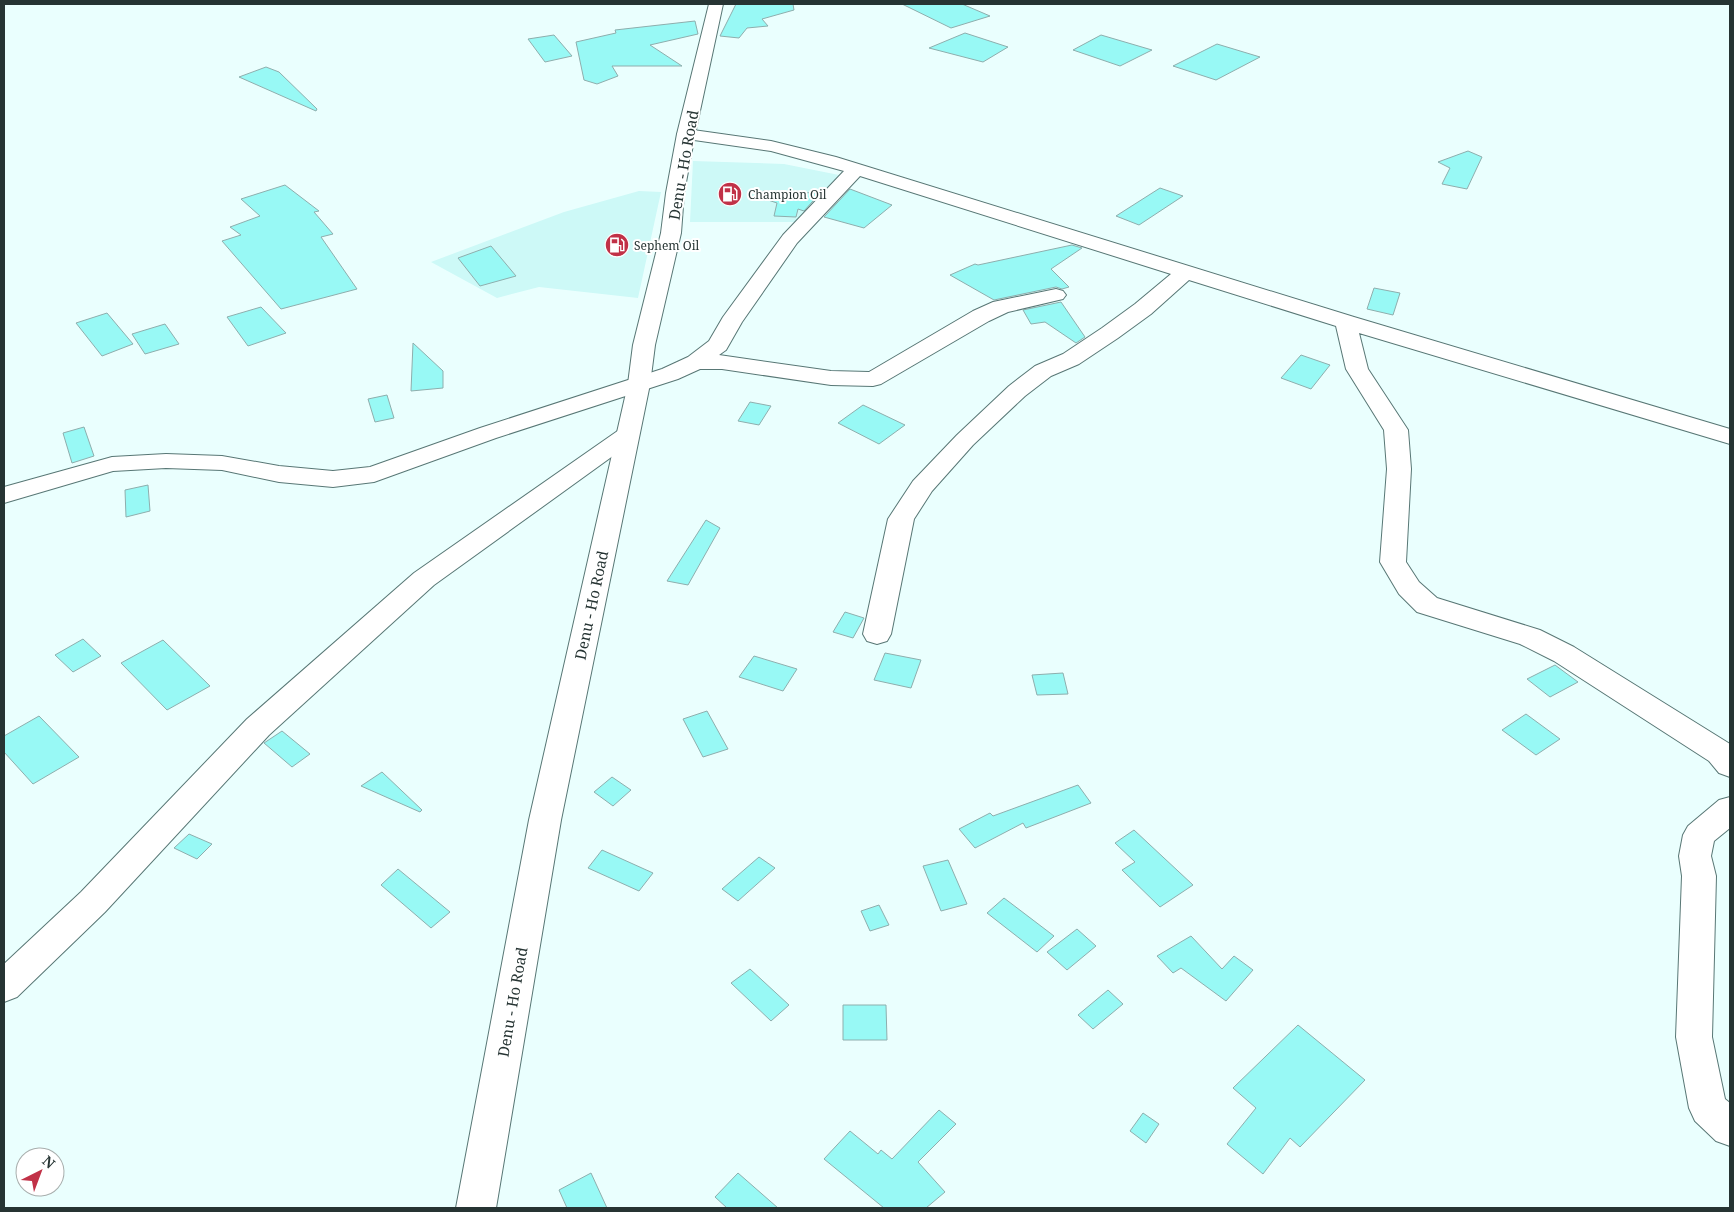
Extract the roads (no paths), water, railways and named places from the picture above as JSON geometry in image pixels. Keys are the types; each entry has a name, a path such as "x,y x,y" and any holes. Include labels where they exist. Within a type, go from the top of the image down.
{"street":[{"name":"Denu - Ho Road","path":"476,1208 545,820 639,384 644,345 671,233 686,134 716,4"},
{"path":"686,134 771,146 857,169 1346,322 1730,437"},
{"path":"4,495 112,464 148,462 222,463 279,474 333,479 374,474 488,433 639,384 696,362 718,345 731,322 790,239 857,169"},
{"path":"877,634 901,519 922,486 965,440 1017,391 1043,370 1070,359 1110,333 1143,309 1186,272"},
{"path":"696,362 722,362 831,378 873,379 981,316 1001,307 1056,295"},
{"path":"1346,322 1357,369 1396,430 1400,469 1393,562 1409,588 1428,604 1530,637 1564,654 1720,753 1730,765"},
{"path":"4,986 93,902 258,727 424,579 627,435"},
{"path":"1730,808 1727,813 1699,835 1695,856 1699,876 1694,1037 1708,1108 1730,1128"}],"place":[{"name":"Champion Oil","path":"730,194"},
{"name":"Sephem Oil","path":"617,245"}]}
